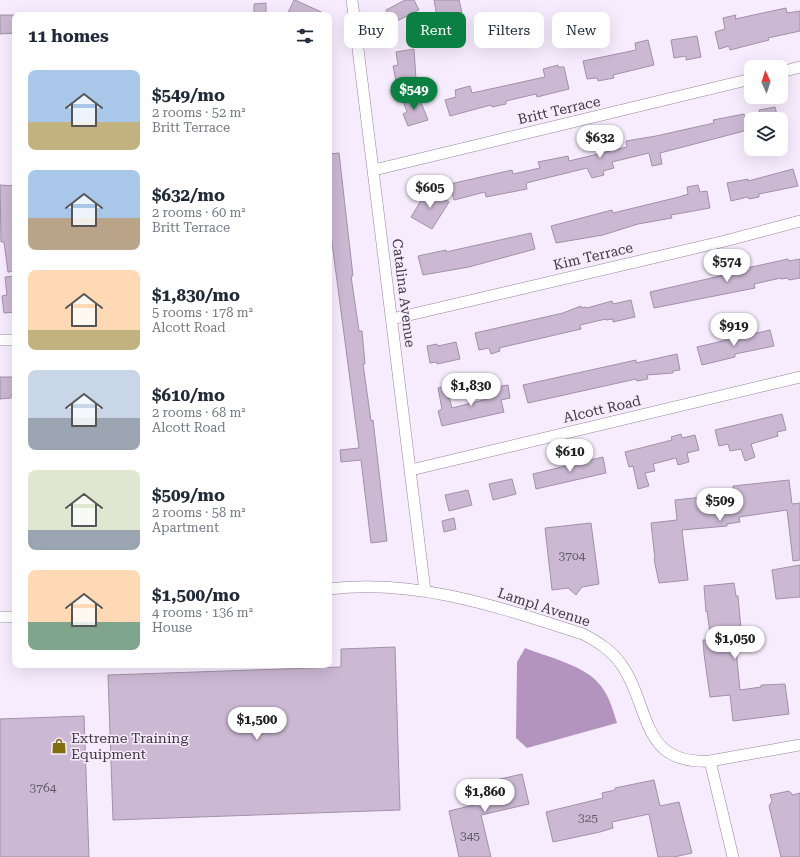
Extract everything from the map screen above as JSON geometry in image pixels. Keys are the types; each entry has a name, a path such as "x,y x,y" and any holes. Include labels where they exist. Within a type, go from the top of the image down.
{"street":[{"name":"Catalina Avenue","path":"352,0 425,591"},
{"path":"788,70 800,67"},
{"name":"Britt Terrace","path":"374,170 744,82"},
{"name":"Kim Terrace","path":"392,319 726,241 800,221"},
{"path":"0,340 12,340"},
{"name":"Alcott Road","path":"411,470 800,377"},
{"name":"Lampl Avenue","path":"332,589 378,587 425,591 455,596 583,634 598,642 613,654 628,676 641,703 649,729 656,741 664,749 686,760 710,761"},
{"path":"0,617 12,617"},
{"path":"733,857 710,761 800,745"}],"shaded area":[{"path":"525,648 566,663 595,679 607,695 617,723 527,748 516,738 517,662"}],"building":[{"path":"295,0 321,12 288,12"},
{"path":"405,0 414,0 419,10 415,12 406,12 406,16 398,20 398,12 387,12 386,10"},
{"path":"434,0 459,0 462,12 436,12"},
{"path":"266,3 266,12 254,12 254,4"},
{"path":"786,8 787,13 800,11 800,31 768,38 769,40 730,50 729,46 719,49 715,32 725,29 723,18 736,15 735,19"},
{"path":"0,15 12,15 12,33 0,34"},
{"path":"697,36 701,57 686,60 686,56 674,58 671,40"},
{"path":"648,40 654,65 613,75 614,78 598,81 597,78 587,79 583,61 636,50 635,43"},
{"path":"414,49 416,79 396,81 393,66 398,65 396,52"},
{"path":"558,65 558,67 564,67 569,89 537,97 536,94 506,101 506,104 492,107 491,105 450,116 445,100 456,97 455,90 470,86 472,93 545,77 543,69"},
{"path":"418,95 428,120 408,126 403,114 407,112 403,101"},
{"path":"775,107 776,112 759,112 759,110"},
{"path":"744,114 744,131 660,153 662,164 652,166 649,153 612,162 614,168 603,171 604,175 592,178 587,168 526,183 527,189 486,197 485,192 454,200 450,184 512,170 513,174 540,168 538,162 568,156 569,161 627,147 626,141 714,123 713,120"},
{"path":"339,153 353,276 351,276 359,331 362,331 365,364 363,364 371,421 373,420 387,541 371,543 361,460 341,462 340,450 359,448 332,243 332,154"},
{"path":"793,169 798,186 759,194 759,197 749,199 748,197 731,201 727,183 748,179 748,181"},
{"path":"0,185 12,186 12,271 8,272 4,242 1,242"},
{"path":"698,185 700,192 707,191 710,208 671,215 672,218 638,224 603,235 556,243 551,226 612,210 613,213 679,197 688,194 687,187"},
{"path":"428,189 449,202 432,229 411,217"},
{"path":"531,233 535,249 469,267 423,275 418,256 446,250 446,252"},
{"path":"788,259 789,261 800,259 800,278 789,280 788,278 781,278 754,284 755,288 654,308 650,292"},
{"path":"12,276 12,312 4,313 2,296 7,295 5,277"},
{"path":"631,300 635,317 613,322 613,319 606,319 580,325 581,329 499,348 500,351 491,354 489,348 479,350 475,333 563,313 581,306 581,308 587,308 612,301 613,304"},
{"path":"770,330 774,346 735,354 735,357 702,365 697,347"},
{"path":"456,342 460,359 437,364 437,362 430,363 427,346 437,344 438,346"},
{"path":"677,354 680,370 673,371 673,373 647,375 648,379 637,381 636,379 528,403 523,385 636,360 636,363"},
{"path":"0,377 12,377 11,398 0,399"},
{"path":"508,385 510,398 501,400 504,412 442,426 438,411 442,409 438,388 446,386 452,408 495,397 494,391 497,391 496,387"},
{"path":"782,414 786,430 777,432 778,436 751,444 755,457 745,461 741,449 730,451 728,444 719,446 715,430"},
{"path":"681,434 682,438 695,435 699,450 687,453 689,462 678,465 676,458 653,464 655,471 645,473 649,486 638,489 633,466 629,467 625,452 672,440 671,437"},
{"path":"603,457 606,473 536,489 533,474"},
{"path":"512,479 516,494 493,500 489,484"},
{"path":"789,480 792,504 800,503 800,560 793,561 787,510 739,517 740,522 727,524 727,526 682,530 688,580 659,583 654,559 651,523 677,520 675,500 712,496 711,494 733,493 733,486"},
{"path":"468,490 472,505 449,511 445,495"},
{"path":"454,518 456,529 444,532 442,521"},
{"path":"591,523 599,584 582,587 576,595 568,588 552,590 545,528"},
{"path":"800,565 800,597 776,599 772,570"},
{"path":"734,583 736,596 738,596 742,639 735,640 740,690 761,687 761,685 785,684 789,714 733,721 730,695 710,697 703,640 711,640 707,611 706,612 704,586"},
{"path":"395,647 400,810 113,820 108,675 341,667 341,649"},
{"path":"84,716 89,857 0,857 0,719"},
{"path":"522,774 529,804 481,815 491,857 459,857 449,811 474,805 470,786"},
{"path":"654,780 660,806 679,802 692,853 674,857 658,857 649,814 612,822 613,828 600,832 553,842 546,812 603,798 602,793 615,790 615,788"},
{"path":"789,791 793,795 800,793 800,857 781,857 769,806 772,801 770,795"}],"place":[{"name":"Extreme Training Equipment","path":"59,746"}]}
